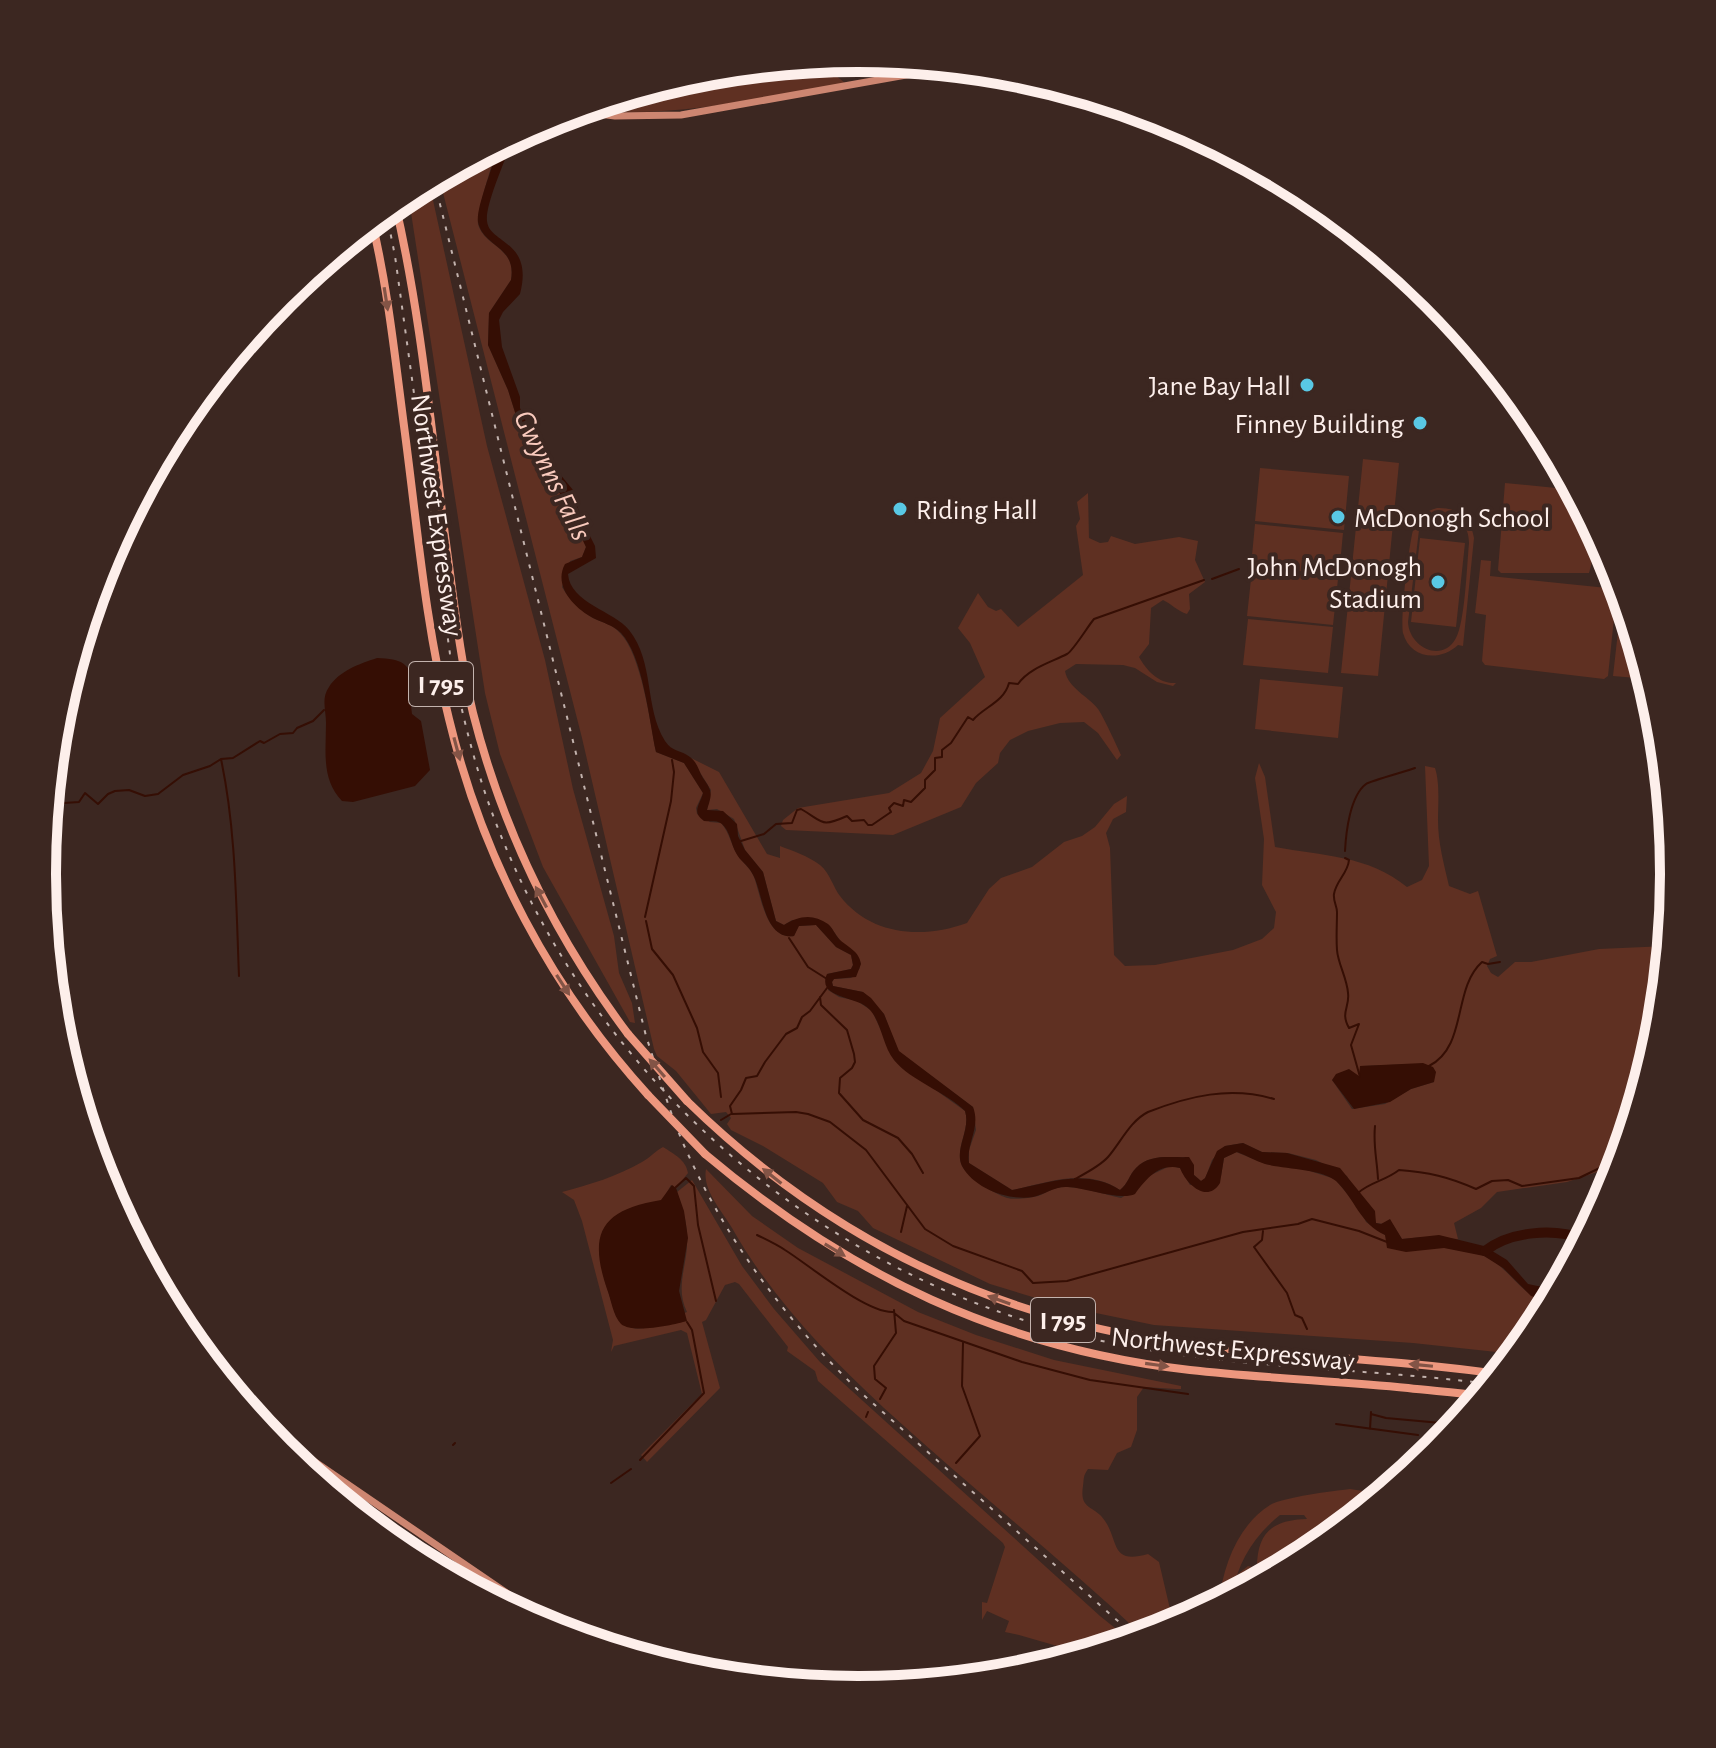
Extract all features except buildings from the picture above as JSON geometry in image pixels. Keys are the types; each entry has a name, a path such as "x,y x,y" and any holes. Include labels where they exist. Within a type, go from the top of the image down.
{"highway":[{"name":"Northwest Expressway","path":"398,218 412,298 461,652 480,738 506,819 533,881 570,949 628,1034 687,1101 780,1182 857,1234 939,1276 1035,1312 1110,1331 1181,1343 1485,1373"},
{"name":"Northwest Expressway","path":"374,235 387,303 436,657 448,719 466,781 510,892 548,962 590,1026 648,1095 705,1154 764,1202 843,1255 954,1311 1028,1337 1120,1359 1190,1370 1468,1395"}],"main road":[{"path":"604,114 639,117 681,115 911,74"},
{"path":"308,1457 514,1598"}],"shaded area":[{"path":"833,73 845,83 714,106 611,112 702,87 753,79"},
{"path":"494,160 482,198 478,224 481,232 505,254 512,269 511,280 489,313 488,345 508,390 520,428 564,500 586,547 582,557 570,561 562,587 580,608 614,628 627,643 644,689 656,752 684,763 703,793 696,808 697,814 724,827 736,853 753,874 771,924 777,931 794,936 798,926 816,925 836,947 851,955 851,969 827,974 828,990 839,997 857,1001 872,1011 895,1061 965,1111 966,1125 960,1159 965,1171 1007,1198 1038,1196 1063,1187 1121,1198 1140,1187 1143,1180 1170,1166 1180,1168 1190,1185 1221,1176 1224,1158 1236,1152 1266,1164 1300,1168 1335,1179 1366,1222 1385,1235 1391,1247 1407,1250 1446,1248 1478,1254 1493,1261 1523,1289 1538,1298 1501,1352 1413,1343 1154,1325 1062,1306 990,1284 873,1228 858,1211 837,1202 823,1183 731,1130 727,1124 731,1118 726,1112 711,1114 676,1071 657,1056 582,738 442,188"},
{"path":"432,195 487,446 545,660 573,789 614,936 619,973 632,1003 635,1023 630,1022 543,867 500,754 485,693 410,208"},
{"path":"1363,459 1399,463 1378,676 1341,673"},
{"path":"1260,468 1349,476 1344,530 1255,521"},
{"path":"1505,483 1561,489 1593,553 1589,573 1501,573 1498,570"},
{"path":"1088,493 1089,538 1100,543 1108,542 1111,536 1135,544 1179,537 1198,541 1195,560 1205,582 1189,594 1190,609 1187,614 1163,600 1151,608 1149,644 1139,657 1154,676 1176,683 1173,686 1157,682 1135,668 1123,665 1076,664 1065,671 1070,682 1100,712 1121,755 1117,760 1098,733 1084,722 1060,723 1028,731 1010,740 1000,753 998,763 976,783 961,807 893,835 786,830 781,826 783,820 798,808 889,793 921,773 933,751 940,718 985,677 970,643 958,628 978,593 988,607 996,611 1001,609 1018,627 1083,575 1076,526 1080,519 1077,502"},
{"path":"1437,508 1451,509 1462,515 1470,525 1474,538 1463,646 1458,645 1435,656 1419,653 1412,648 1402,625 1414,527 1420,517","holes":["1448,515 1462,522 1469,537 1465,592 1456,638 1450,646 1435,651 1414,639 1408,622 1419,530 1427,519"]},
{"path":"1255,524 1343,533 1339,575 1251,566"},
{"name":"John McDonogh Stadium","path":"1420,538 1465,543 1456,627 1411,622"},
{"path":"1481,560 1491,561 1490,576 1607,588 1615,610 1608,676 1604,679 1485,665 1482,661 1486,615 1475,613"},
{"path":"1252,570 1338,579 1333,625 1247,616"},
{"path":"1248,619 1333,627 1328,673 1243,665"},
{"path":"1619,622 1636,678 1613,676"},
{"path":"1260,679 1343,687 1338,738 1255,729"},
{"path":"691,758 719,772 767,854 780,858 780,846 811,859 823,868 840,896 867,919 882,926 916,932 967,923 989,889 1001,878 1032,867 1064,842 1082,836 1095,827 1114,804 1127,796 1126,812 1113,819 1106,833 1110,848 1114,955 1125,966 1155,965 1233,950 1262,939 1274,928 1276,912 1262,885 1264,839 1255,778 1259,763 1265,777 1275,847 1360,863 1392,876 1407,887 1422,880 1429,866 1425,766 1435,768 1439,837 1449,886 1470,894 1478,891 1497,956 1490,959 1487,966 1491,973 1498,977 1515,962 1531,962 1599,949 1656,946 1646,1021 1633,1082 1603,1170 1567,1182 1497,1192 1481,1208 1454,1223 1458,1239 1402,1239 1393,1225 1376,1223 1370,1208 1347,1176 1316,1160 1288,1153 1262,1152 1243,1143 1225,1146 1212,1160 1205,1179 1201,1181 1194,1175 1189,1157 1161,1157 1142,1163 1120,1190 1094,1179 1080,1178 1012,1190 969,1163 969,1150 976,1130 973,1107 898,1051 884,1014 863,992 833,986 834,979 851,978 860,968 829,925 792,920 784,925 776,921 763,872 745,850 734,819 717,809 707,810 711,790","holes":["1414,1064 1434,1082 1411,1089 1385,1104 1352,1109 1332,1080 1359,1076 1361,1066"]},
{"path":"663,1147 682,1161 688,1173 676,1188 671,1185 662,1201 617,1215 606,1226 600,1240 603,1274 616,1316 623,1324 640,1329 687,1312 682,1284 687,1230 677,1192 692,1180 742,1266 820,1362 1120,1632 1067,1649 1005,1632 1009,1621 987,1611 982,1620 982,1602 987,1603 1005,1547 1003,1543 818,1381 815,1371 787,1351 788,1347 735,1282 725,1285 702,1322 720,1388 647,1462 641,1455 702,1394 687,1333 681,1330 614,1346 611,1352 613,1340 582,1221 574,1200 562,1192 623,1172"},
{"path":"706,1169 752,1216 798,1248 918,1312 1054,1360 1181,1386 1181,1389 1144,1387 1137,1397 1137,1430 1131,1447 1117,1453 1108,1470 1088,1469 1082,1494 1086,1504 1105,1521 1121,1554 1136,1557 1148,1554 1159,1562 1172,1612 1133,1627 862,1388 801,1324 764,1278 714,1200"},
{"path":"1350,1489 1369,1492 1304,1541 1243,1577 1238,1574 1248,1566 1257,1568 1260,1545 1270,1530 1285,1522 1307,1519 1304,1515 1280,1515 1248,1551 1238,1572 1236,1581 1221,1589 1234,1548 1259,1513 1286,1499"}],"water":[{"name":"Gwynns Falls","path":"507,153 493,192 487,221 495,235 516,253 523,276 520,294 499,320 502,347 526,422 550,462 573,490 580,516 595,546 596,558 568,574 571,584 584,599 622,623 637,643 643,656 658,728 671,747 690,757 696,764 710,790 707,810 723,811 737,824 738,836 745,850 763,872 776,921 784,925 811,917 830,926 840,940 856,953 861,964 856,977 834,979 833,986 863,992 871,998 884,1014 899,1051 973,1107 975,1122 969,1163 1012,1190 1080,1178 1107,1183 1120,1190 1136,1168 1154,1158 1189,1157 1194,1165 1194,1175 1201,1181 1217,1151 1225,1146 1243,1143 1262,1152 1287,1153 1340,1168 1375,1211 1376,1223 1390,1219 1402,1239 1439,1235 1484,1246 1507,1260 1528,1284 1545,1288 1538,1298 1531,1296 1503,1268 1484,1256 1444,1248 1406,1252 1387,1248 1385,1235 1369,1224 1343,1188 1330,1177 1265,1164 1237,1152 1224,1158 1220,1183 1209,1192 1197,1189 1180,1168 1172,1167 1159,1170 1135,1194 1129,1196 1063,1187 1033,1197 1014,1197 993,1192 968,1174 960,1160 966,1125 965,1111 894,1060 869,1009 827,988 827,974 851,969 851,955 836,947 816,925 799,926 794,936 776,930 770,922 756,881 738,856 725,827 718,822 704,821 698,815 703,793 684,763 656,752 640,672 629,643 618,630 593,618 567,596 562,580 565,564 582,557 586,547 564,500 520,428 508,390 488,345 489,313 511,280 512,269 505,253 481,230 478,216 494,160"},
{"path":"377,658 399,661 410,673 415,689 410,698 412,714 421,721 430,770 415,786 353,802 342,801 331,783 326,764 325,695 333,681 344,672"},
{"path":"1423,1063 1433,1067 1436,1072 1434,1082 1411,1089 1390,1102 1354,1109 1332,1080 1336,1074 1349,1069 1359,1076 1360,1066"},
{"path":"672,1185 684,1211 688,1238 679,1291 687,1321 653,1328 627,1327 618,1321 612,1307 601,1270 600,1239 604,1227 613,1218 641,1204 661,1200"}],"waterway":[{"path":"1212,579 1239,569"},
{"path":"741,841 764,834 776,824 792,823 797,810 801,809 822,822 847,816 852,821 864,820 872,825 891,812 889,808 894,803 903,806 904,800 911,802 925,788 925,780 935,770 935,758 942,757 942,750 951,743 968,717 973,720 998,700 1009,683 1018,684 1034,670 1067,654 1094,619 1204,580"},
{"path":"59,806 79,802 85,793 98,804 115,791 129,790 145,796 158,794 183,775 221,759 233,758 260,741 264,743 280,734 293,733 324,710"},
{"path":"221,759 232,840 239,976"},
{"path":"645,917 671,801 672,760"},
{"path":"1345,851 1350,815 1356,797 1366,784 1415,768"},
{"path":"1345,858 1349,860 1348,865 1334,894 1337,950 1347,987 1346,1022 1349,1028 1359,1024 1351,1045 1360,1077"},
{"path":"646,921 652,949 673,975 697,1028 703,1052 718,1073 721,1097"},
{"path":"789,938 808,967 827,979"},
{"path":"1429,1066 1450,1045 1473,973 1482,962 1500,962"},
{"path":"827,988 802,1017 797,1028 786,1034 757,1076 746,1078 730,1106 732,1114 796,1112 830,1122 866,1150 925,1229 953,1246 1022,1271 1033,1283 1067,1281 1243,1232 1312,1219 1387,1242"},
{"path":"820,997 821,1005 847,1030 854,1054 852,1068 840,1078 839,1093 863,1120 898,1138 923,1173"},
{"path":"1075,1179 1105,1160 1131,1126 1148,1112 1179,1101 1226,1093 1274,1099"},
{"path":"721,1120 731,1114"},
{"path":"1375,1126 1378,1179"},
{"path":"1358,1193 1399,1170 1438,1176 1476,1189 1492,1181 1508,1180 1522,1186 1579,1178 1605,1166"},
{"path":"676,1187 686,1178 694,1186 698,1225 716,1301"},
{"path":"901,1232 907,1206"},
{"path":"1263,1231 1262,1240 1254,1247 1287,1293 1295,1315 1302,1318 1307,1329"},
{"path":"1485,1251 1507,1239 1533,1233 1573,1236"},
{"path":"757,1235 785,1250 853,1297 893,1312 904,1321 1022,1362 1090,1380 1188,1394"},
{"path":"880,1399 886,1388 875,1379 874,1366 896,1333 894,1310"},
{"path":"640,1460 704,1393 692,1330 687,1322"},
{"path":"956,1463 980,1436 962,1386 963,1343"},
{"path":"866,1417 868,1412"},
{"path":"1370,1429 1371,1412"},
{"path":"1371,1414 1441,1423"},
{"path":"1336,1424 1418,1435"},
{"path":"611,1483 631,1469"}],"railway":[{"path":"437,192 646,1036 670,1109 703,1186 761,1279 832,1364 1127,1629"},
{"path":"389,224 450,654 479,774 504,843 548,933 603,1017 667,1094 739,1162 819,1222 905,1272 997,1311 1093,1339 1142,1349 1241,1362 1478,1382"}],"place":[{"name":"Jane Bay Hall","path":"1307,385"},
{"name":"Finney Building","path":"1420,423"},
{"name":"Riding Hall","path":"900,509"},
{"name":"McDonogh School","path":"1338,517"},
{"name":"John McDonogh Stadium","path":"1438,582"}]}
